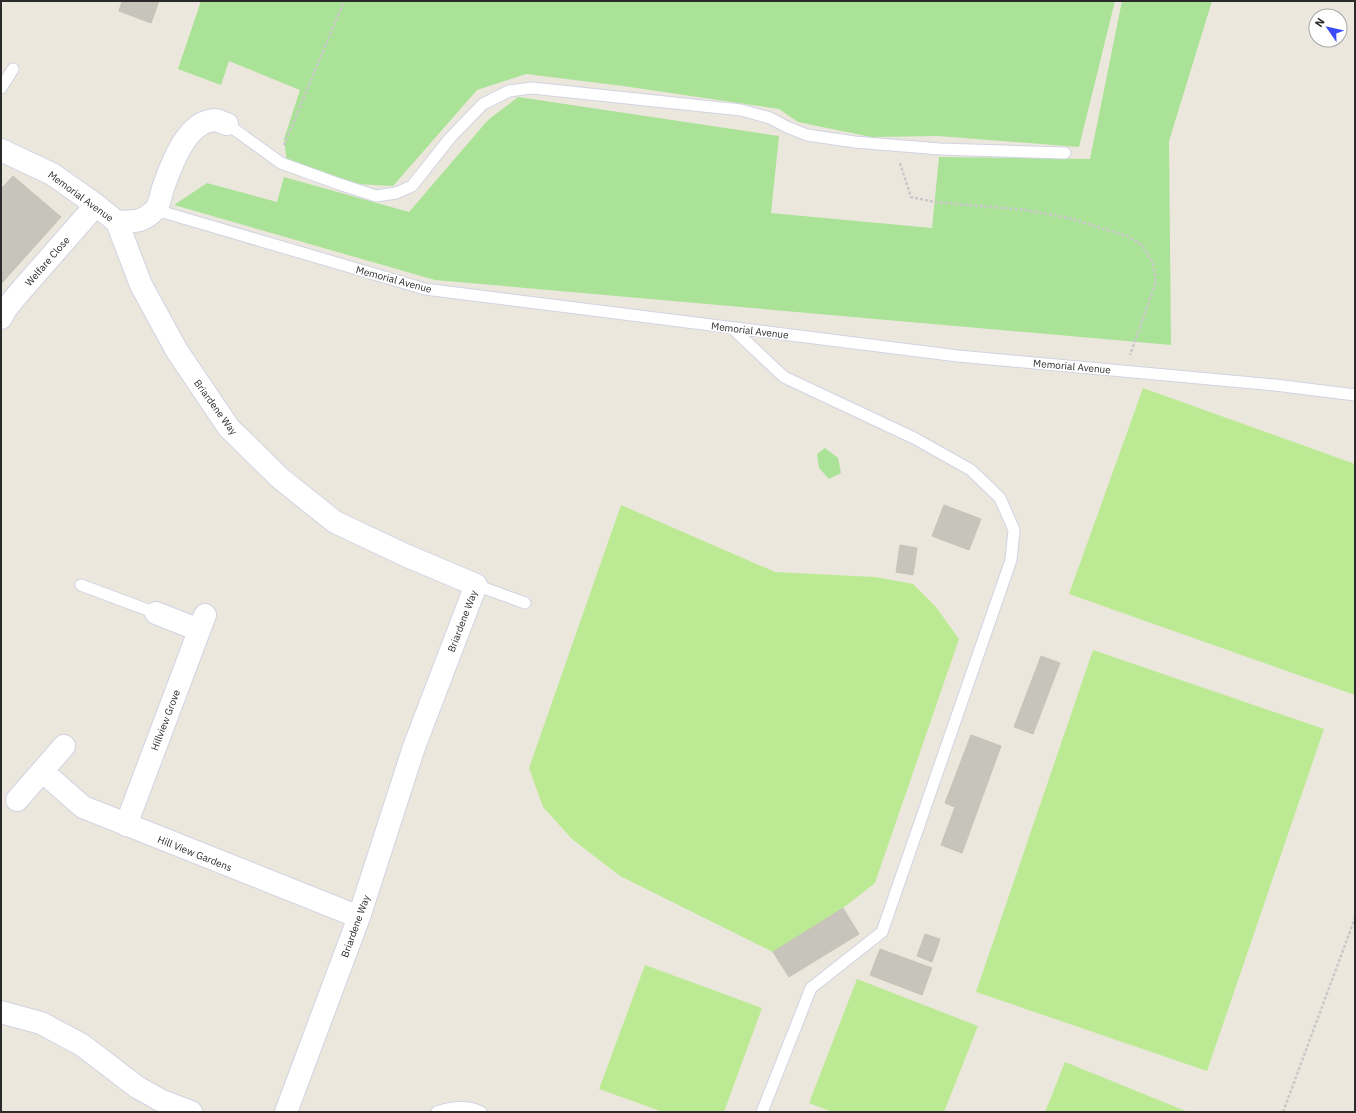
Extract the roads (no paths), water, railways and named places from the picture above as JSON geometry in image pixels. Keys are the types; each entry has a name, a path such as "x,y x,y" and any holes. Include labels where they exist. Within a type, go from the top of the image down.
{"street":[{"path":"117,222 141,221 156,210 169,172 184,141 193,130 204,123 215,120 227,124"},
{"name":"Memorial Avenue","path":"2,152 52,174 96,205 117,222"},
{"name":"Welfare Close","path":"1,318 18,294 96,205"},
{"name":"Briardene Way","path":"117,222 141,285 173,345 229,428 280,478 335,522 405,555 476,585 414,747 359,917 286,1112"},
{"name":"Hillview Grove","path":"126,826 202,623 156,613"},
{"path":"17,800 64,746"},
{"name":"Hill View Gardens","path":"42,771 83,807 126,826 359,917"},
{"path":"1,1012 41,1023 82,1045 137,1088 162,1101 191,1112"}],"lane":[{"path":"1,88 13,69"},
{"path":"227,124 281,163 376,196 396,193 412,186 450,138 483,104 509,91 532,88 741,110 770,118 807,135 855,142 940,149 1065,153"},
{"name":"Memorial Avenue","path":"156,210 425,289 958,356 1275,385 1355,395"},
{"path":"732,328 784,377 914,438 971,470 1000,498 1014,530 1011,560 882,932 811,988 762,1112"},
{"path":"81,585 156,613"},
{"path":"476,585 525,603"},
{"path":"437,1112 447,1108 474,1108 481,1112"}]}
